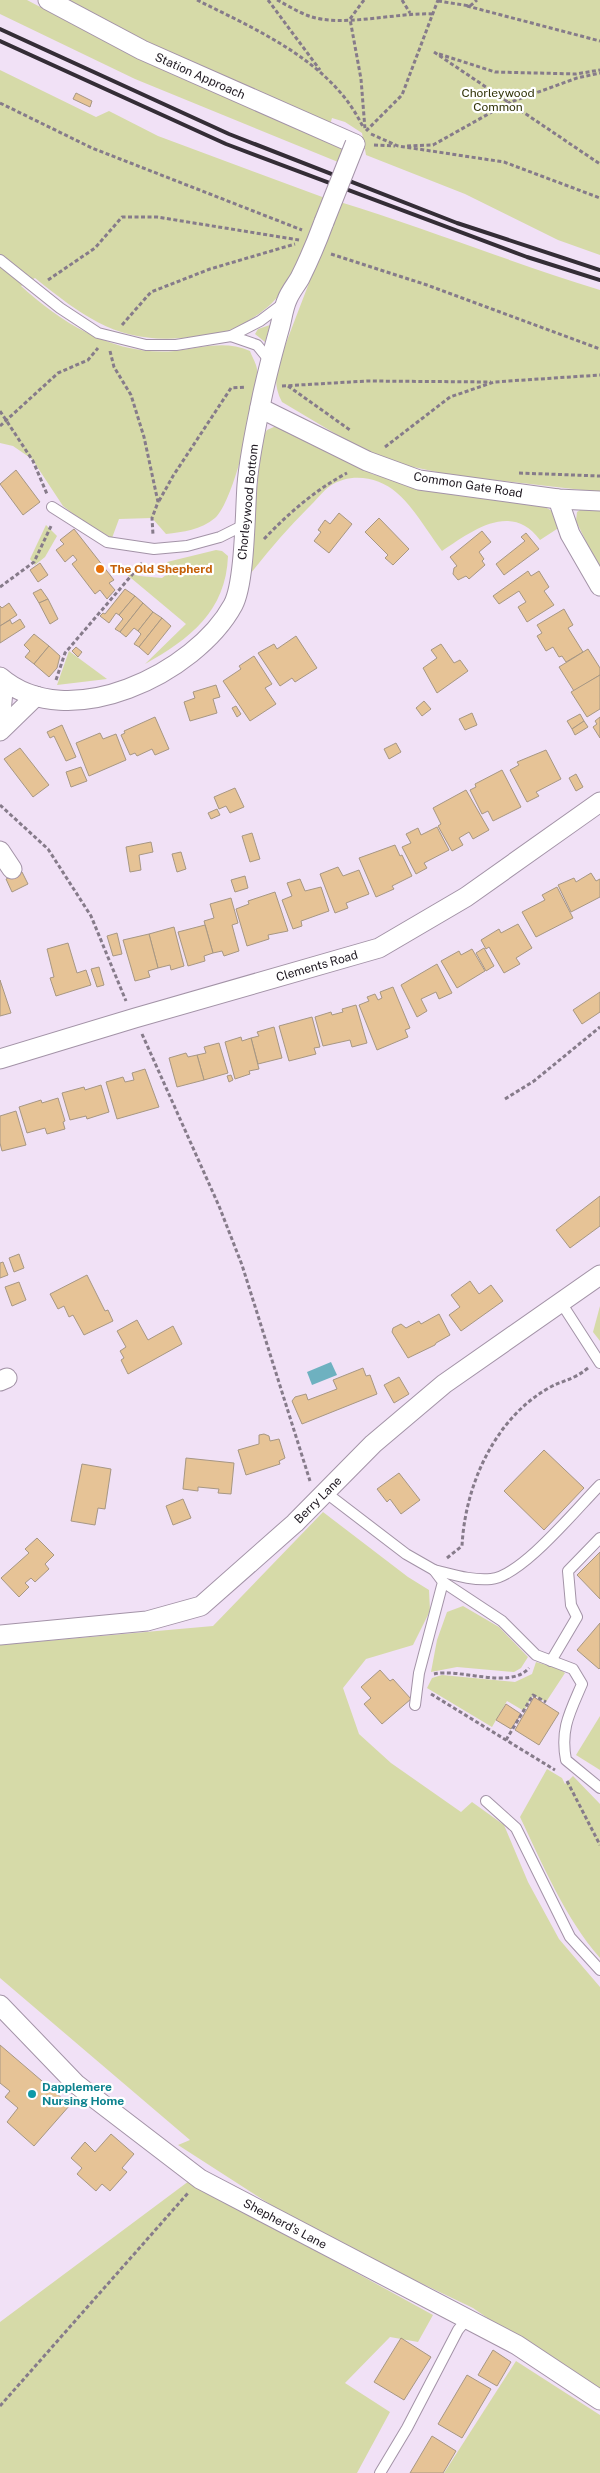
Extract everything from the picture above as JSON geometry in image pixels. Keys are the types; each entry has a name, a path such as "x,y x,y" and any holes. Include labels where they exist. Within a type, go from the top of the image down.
{"street":[{"name":"Station Approach","path":"48,0 142,50 360,138"},
{"name":"Chorleywood Bottom","path":"2,679 42,698 83,700 146,682 176,664 209,638 234,603 240,575 247,482 270,361 287,300 319,236 360,138"},
{"name":"Common Gate Road","path":"260,408 368,461 419,480 558,499 600,501"},
{"path":"558,499 570,534 600,586"},
{"path":"0,722 2,679"},
{"path":"0,731 42,698"},
{"name":"Clements Road","path":"0,1059 134,1018 379,948 466,897 600,802"},
{"path":"0,851 12,869"},
{"name":"Berry Lane","path":"0,1635 147,1621 201,1606 320,1497 373,1444 444,1384 560,1301 600,1275"},
{"name":"Shepherd's Lane","path":"0,2005 76,2084 200,2179 517,2345 600,2400"}],"lane":[{"path":"0,260 60,308 98,333 110,338 146,345 176,345 231,336 260,321 287,300"},
{"path":"231,336 257,345 270,361"},
{"path":"52,507 107,542 154,549 187,546 220,537 244,525"},
{"path":"560,1301 599,1361"},
{"path":"431,1569 463,1576 492,1579 521,1566 600,1485"},
{"path":"320,1497 431,1569 443,1582 502,1621 536,1655 573,1669 582,1684 567,1720 562,1742 566,1760 600,1788"},
{"path":"552,1661 577,1617 571,1605 568,1571 600,1538"},
{"path":"414,1705 421,1665 443,1582"},
{"path":"486,1801 516,1828 570,1937 600,1970"},
{"path":"380,2473 407,2428 458,2330 467,2319"}],"path":[{"path":"197,0 286,47 323,74"},
{"path":"268,0 323,74 355,110 360,138"},
{"path":"277,0 309,16 339,21 410,13 434,14"},
{"path":"360,138 360,79 350,19 364,0"},
{"path":"402,0 410,13"},
{"path":"360,138 402,94 438,0 468,6 600,41"},
{"path":"468,6 476,0"},
{"path":"600,71 576,74 495,72 434,52 600,164"},
{"path":"360,138 398,146 433,145 508,103 600,71"},
{"path":"0,103 92,148 319,236 427,285 600,349"},
{"path":"360,138 398,146 504,162 600,198"},
{"path":"23,278 43,284 95,248 122,217 157,217 299,240 319,236"},
{"path":"0,426 58,373 88,360 151,292 210,268 319,236"},
{"path":"110,338 114,366 131,395 144,437 158,502"},
{"path":"42,698 65,653 154,549 152,518 158,502 231,388 368,381 494,382 600,376"},
{"path":"262,541 293,510 331,481 368,461 450,398 494,382"},
{"path":"288,385 359,434"},
{"path":"0,411 8,420 32,461 52,507 52,525 34,562 0,587"},
{"path":"376,443 394,450"},
{"path":"512,472 600,476"},
{"path":"0,805 48,848 91,916 134,1018 215,1197 242,1265 320,1497"},
{"path":"505,1099 534,1080 600,1027"},
{"path":"431,1569 462,1546 463,1525 471,1497 490,1447 512,1416 548,1389 575,1378 599,1361"},
{"path":"536,1655 528,1670 517,1677 448,1672 435,1673 418,1686 556,1771"},
{"path":"506,1740 533,1695 546,1702"},
{"path":"564,1776 600,1845"},
{"path":"0,2406 200,2179"}],"green space":[{"path":"0,0 27,0 112,45 344,146 338,162 135,79 0,14"},
{"name":"Chorleywood Common","path":"62,0 600,0 600,255 558,240 465,194 366,155 362,133 345,122 332,118 330,125 128,34"},
{"path":"0,70 96,117 109,111 158,136 325,198 309,239 289,281 281,293 258,315 241,325 223,332 174,339 150,338 130,334 110,328 92,319 74,308 35,278 21,286 73,325 111,343 153,351 175,351 222,345 250,351 257,369 254,401 244,447 223,508 210,522 198,528 166,534 152,518 119,519 112,538 85,523 63,506 32,459 13,446 0,443"},
{"path":"340,202 600,290 600,492 451,475 385,461 366,452 282,402 276,383 278,364"},
{"path":"270,325 265,342 255,334 258,329"},
{"path":"276,426 296,430 372,474 392,480 475,495 538,503 552,511 560,527 540,540 529,528 517,522 491,523 466,535 442,551 409,505 397,493 382,483 373,480 365,478 347,479 330,486 322,493 278,540 248,577 262,438 267,430"},
{"path":"585,507 600,508 600,570 576,521 577,512"},
{"path":"46,525 57,536 45,557 35,565 30,559"},
{"path":"216,550 222,551 228,556 226,575 221,593 213,608 191,633 145,664 186,624 125,573 162,578 166,575 167,562"},
{"path":"69,651 107,679 57,685"},
{"path":"600,1306 600,1341 593,1332"},
{"path":"323,1512 408,1577 429,1590 430,1611 413,1645 366,1659 343,1688 359,1734 391,1763 461,1812 472,1802 504,1825 528,1882 559,1939 600,1987 600,2396 473,2308 310,2230 178,2145 190,2140 0,1978 0,1645 213,1626"},
{"path":"463,1606 499,1627 528,1657 521,1668 514,1672 457,1667 431,1672 437,1640 447,1612"},
{"path":"536,1662 560,1669 565,1673 546,1702 533,1695 524,1711 507,1701 492,1727 427,1688 432,1678 442,1675 515,1682 532,1674"},
{"path":"600,1716 600,1770 576,1755"},
{"path":"547,1769 562,1778 565,1784 573,1776 600,1804 600,1958 565,1908 520,1817"},
{"path":"189,2181 433,2315 418,2342 390,2337 345,2383 390,2412 357,2473 0,2473 0,2322"},
{"path":"516,2361 600,2415 600,2473 444,2473"}],"water":[{"path":"331,1362 337,1375 312,1385 307,1372"}],"building":[{"path":"76,93 92,101 90,107 73,99"},
{"path":"16,470 40,502 23,515 0,484"},
{"path":"339,513 352,524 329,553 314,541 321,532 318,530 325,520 330,524"},
{"path":"379,518 409,549 393,565 385,558 388,555 365,532"},
{"path":"74,529 114,580 109,583 115,590 107,599 100,590 95,594 72,564 77,560 73,555 65,562 56,550 64,544 60,540"},
{"path":"482,531 491,542 479,552 484,559 482,561 485,565 469,579 466,576 458,580 453,574 454,568 457,566 450,557"},
{"path":"526,533 539,549 504,575 496,564 525,541 521,537"},
{"path":"40,563 48,575 38,582 30,570"},
{"path":"528,571 531,576 539,571 549,587 544,591 554,605 527,622 518,607 526,602 519,591 499,604 493,596"},
{"path":"41,589 48,599 39,603 33,593"},
{"path":"125,589 135,596 119,615 116,613 109,623 100,616 103,613 105,614"},
{"path":"135,596 143,603 120,632 115,629 123,619 119,615"},
{"path":"48,599 58,619 50,624 39,603"},
{"path":"9,603 17,615 0,626 0,606 2,608"},
{"path":"143,603 153,612 138,631 134,628 126,637 120,632"},
{"path":"564,609 573,625 568,628 583,652 566,662 562,656 559,657 553,647 546,651 537,636 542,633 537,625"},
{"path":"153,612 162,618 139,647 134,644 141,634 138,631"},
{"path":"162,618 171,626 148,655 139,647"},
{"path":"20,619 25,627 0,643 0,626 10,620 12,624"},
{"path":"34,634 49,646 34,664 25,657 30,651 24,645"},
{"path":"296,636 317,668 295,682 292,678 280,686 258,653 274,644 277,649"},
{"path":"441,644 454,663 460,660 468,671 437,693 423,668 437,658 431,650"},
{"path":"49,646 60,656 57,668 49,677 34,664"},
{"path":"76,647 82,652 78,657 72,651"},
{"path":"588,649 600,668 600,675 574,691 559,667"},
{"path":"254,656 272,684 265,688 276,704 250,721 223,681 241,669 239,666"},
{"path":"600,675 600,709 587,717 571,692"},
{"path":"216,685 220,697 213,699 217,713 190,721 184,702 195,698 193,692"},
{"path":"424,701 431,709 422,716 416,708"},
{"path":"236,706 241,714 237,717 232,708"},
{"path":"472,713 477,725 465,730 459,719"},
{"path":"580,714 584,721 572,729 567,721"},
{"path":"155,717 169,749 155,755 152,749 137,756 135,753 130,755 121,735 125,733 124,731"},
{"path":"600,717 600,738 593,727 597,724 595,721"},
{"path":"584,721 588,727 575,735 572,729"},
{"path":"62,725 76,757 66,761 54,736 50,738 47,732"},
{"path":"100,733 103,739 116,734 126,760 89,776 76,743"},
{"path":"396,743 401,752 389,759 384,749"},
{"path":"20,748 49,785 33,797 4,759"},
{"path":"546,750 561,779 536,792 539,796 527,802 510,770 519,765 517,762"},
{"path":"81,767 87,781 71,787 66,772"},
{"path":"502,770 521,807 493,821 488,811 482,814 470,790 476,787 475,784"},
{"path":"576,774 583,787 576,791 569,778"},
{"path":"235,788 244,807 230,813 226,806 219,809 214,797"},
{"path":"466,790 489,830 473,839 469,832 459,838 463,845 452,851 438,826 441,824 433,808"},
{"path":"217,809 220,815 211,819 208,813"},
{"path":"437,827 449,850 424,863 427,868 416,874 402,847 411,843 406,834 418,828 421,835"},
{"path":"252,833 260,859 250,862 242,836"},
{"path":"151,842 153,852 139,855 141,870 130,872 126,847"},
{"path":"395,845 412,876 392,886 394,889 376,897 359,858"},
{"path":"181,852 186,869 177,872 172,854"},
{"path":"338,867 343,876 359,870 369,894 346,903 348,908 335,913 320,874"},
{"path":"22,872 28,884 12,892 6,879"},
{"path":"591,873 596,881 600,879 600,897 571,912 558,885 574,878 576,882"},
{"path":"245,876 248,888 235,892 231,880"},
{"path":"300,879 305,891 321,887 329,911 301,921 302,926 293,929 282,900 292,896 287,883"},
{"path":"557,887 573,918 536,937 522,912 545,900 542,895"},
{"path":"275,892 288,931 268,935 269,939 247,946 236,909 249,904 248,901"},
{"path":"231,898 238,923 232,925 239,951 224,956 222,951 213,953 204,921 214,918 210,904"},
{"path":"518,924 532,948 516,958 520,964 504,973 489,947 486,949 481,940 499,929 501,933"},
{"path":"205,925 213,953 204,956 205,961 188,966 178,932"},
{"path":"174,927 184,966 171,970 170,965 158,968 149,934"},
{"path":"117,933 122,954 113,956 107,936"},
{"path":"149,934 158,968 148,971 150,977 135,981 123,940"},
{"path":"68,943 77,973 86,970 91,985 56,996 50,978 54,977 47,949"},
{"path":"484,948 494,966 486,971 476,953"},
{"path":"472,949 485,971 457,988 441,961 459,951 461,955"},
{"path":"437,964 452,993 439,999 436,992 421,999 427,1011 417,1017 401,985"},
{"path":"99,967 104,985 97,987 91,969"},
{"path":"0,980 11,1013 0,1016"},
{"path":"393,987 410,1028 405,1030 408,1037 377,1050 359,1005 369,1001 367,997 375,994 378,1000 382,998 380,992"},
{"path":"600,992 600,1012 582,1024 573,1010"},
{"path":"356,1005 367,1043 352,1047 350,1040 323,1046 315,1017 331,1012 332,1015 343,1012 342,1009"},
{"path":"312,1017 320,1047 314,1048 316,1054 289,1061 279,1026"},
{"path":"274,1027 282,1058 258,1064 251,1038 259,1036 257,1032"},
{"path":"241,1037 242,1041 251,1038 259,1069 249,1071 250,1074 235,1079 225,1042"},
{"path":"219,1043 228,1073 204,1080 197,1055 206,1053 204,1047"},
{"path":"186,1053 188,1057 197,1055 204,1080 177,1087 169,1058"},
{"path":"145,1069 159,1107 117,1119 106,1082 123,1077 125,1082 134,1080 132,1073"},
{"path":"231,1075 233,1080 229,1082 227,1076"},
{"path":"101,1085 109,1112 87,1119 86,1116 70,1120 62,1093 84,1087 85,1090"},
{"path":"58,1098 65,1121 63,1122 65,1129 47,1134 45,1128 27,1133 19,1107 41,1100 42,1103"},
{"path":"16,1111 26,1145 2,1151 0,1143 0,1116"},
{"path":"600,1196 600,1226 570,1248 556,1230"},
{"path":"19,1254 24,1268 14,1272 9,1258"},
{"path":"3,1262 8,1275 0,1278 0,1263"},
{"path":"87,1275 105,1311 108,1310 113,1321 84,1335 73,1315 69,1317 64,1306 58,1309 50,1294"},
{"path":"470,1281 479,1294 491,1285 503,1301 461,1331 449,1315 460,1307 451,1295"},
{"path":"19,1282 26,1300 12,1306 5,1287"},
{"path":"439,1314 450,1335 435,1345 408,1358 392,1332 393,1328 401,1324 406,1328 419,1321 421,1324"},
{"path":"137,1320 148,1340 173,1326 182,1344 128,1374 121,1360 124,1358 120,1351 126,1347 117,1331"},
{"path":"363,1368 366,1376 370,1375 377,1394 302,1424 292,1401 295,1397 306,1394 308,1400 337,1389 333,1380"},
{"path":"399,1377 409,1394 394,1403 384,1385"},
{"path":"259,1435 269,1436 270,1441 279,1439 285,1458 279,1461 280,1464 246,1475 238,1450 259,1444"},
{"path":"544,1450 584,1488 544,1530 504,1491"},
{"path":"186,1458 234,1463 231,1494 218,1493 219,1489 198,1487 198,1491 183,1489"},
{"path":"82,1464 111,1469 105,1509 98,1508 95,1525 71,1521"},
{"path":"399,1473 420,1500 401,1514 390,1499 387,1502 377,1489"},
{"path":"183,1499 191,1518 173,1525 166,1506"},
{"path":"37,1538 54,1555 45,1564 49,1569 35,1582 31,1578 25,1583 29,1587 19,1597 1,1578 29,1553 25,1549"},
{"path":"600,1552 600,1599 577,1575"},
{"path":"600,1623 600,1668 599,1669 577,1650"},
{"path":"380,1670 390,1681 393,1679 411,1699 382,1724 364,1704 371,1698 361,1687"},
{"path":"534,1697 559,1713 539,1745 515,1730"},
{"path":"506,1704 521,1714 511,1729 496,1720"},
{"name":"Dapplemere Nursing Home","path":"0,2045 70,2105 34,2146 7,2122 18,2108 5,2097 10,2091 0,2083"},
{"path":"111,2134 134,2154 122,2168 127,2172 110,2191 102,2184 96,2191 77,2174 82,2168 71,2158 85,2142 95,2152"},
{"path":"401,2338 431,2357 404,2400 374,2382"},
{"path":"493,2350 511,2362 497,2386 478,2375"},
{"path":"467,2375 491,2389 462,2438 438,2424"},
{"path":"432,2436 456,2451 443,2473 410,2473"}],"railway":[{"path":"0,29 229,134 457,223 600,270"},
{"path":"0,41 226,144 527,257 600,280"}],"place":[{"name":"The Old Shepherd","path":"100,569"},
{"name":"Dapplemere Nursing Home","path":"32,2094"}]}
